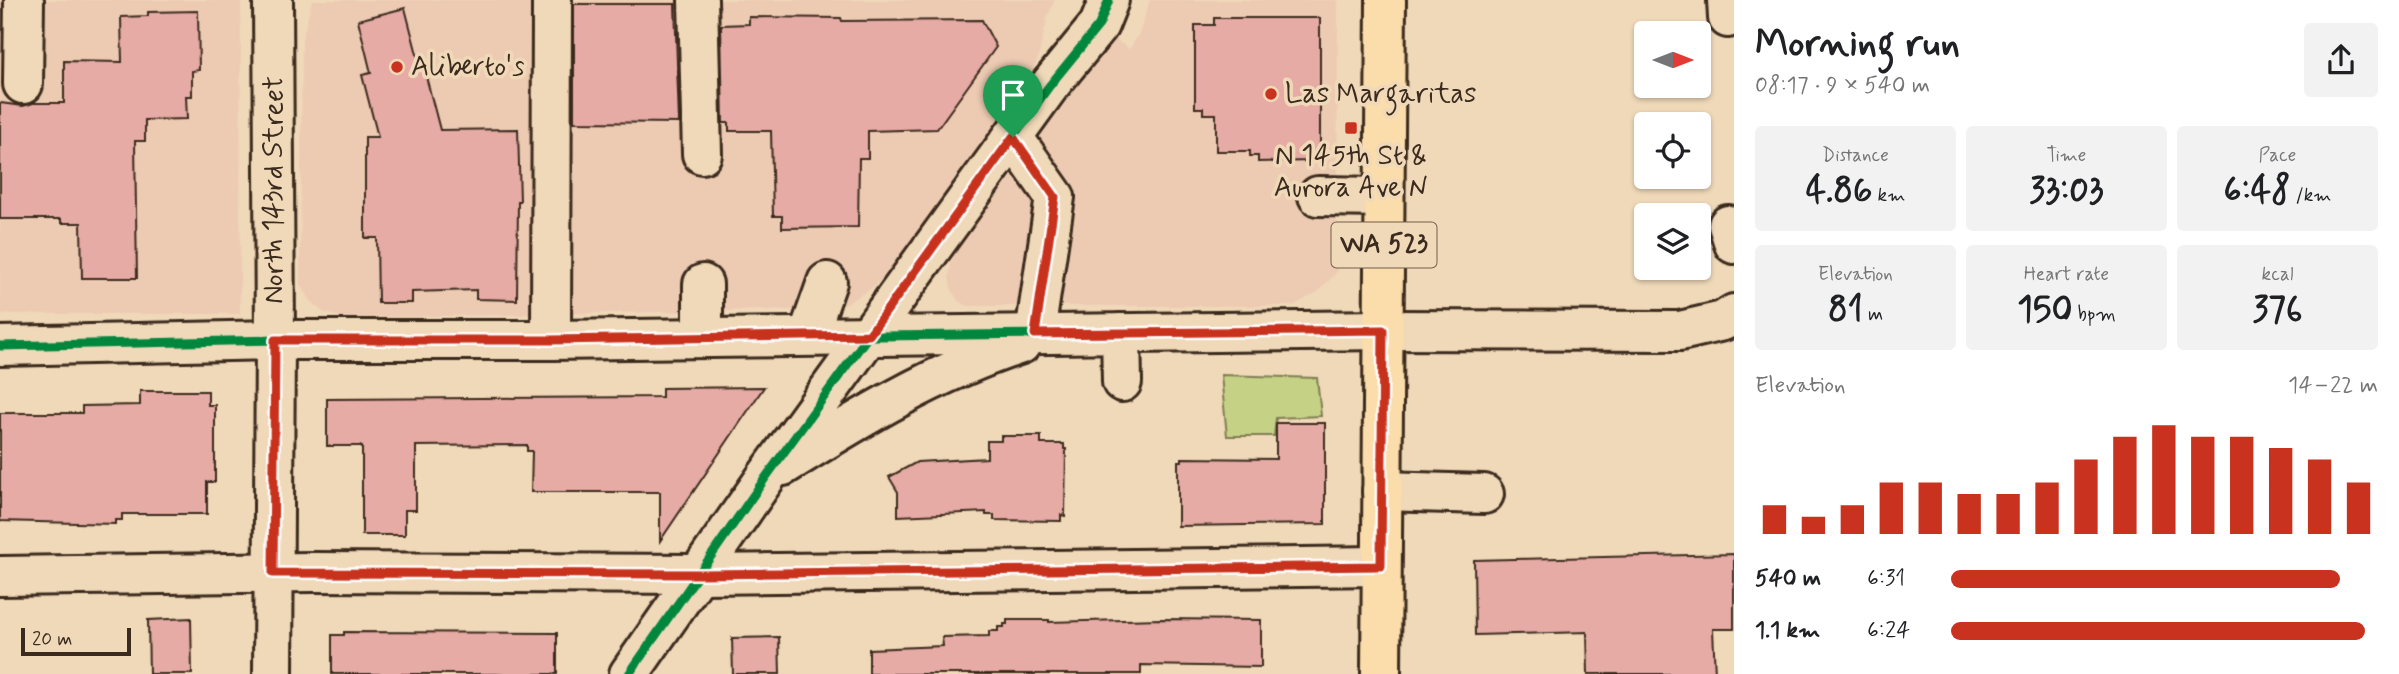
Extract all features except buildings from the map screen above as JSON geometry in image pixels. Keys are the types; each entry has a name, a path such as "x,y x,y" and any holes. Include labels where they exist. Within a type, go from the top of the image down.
{"main road":[{"name":"WA 523","path":"1381,674 1385,0"}],"street":[{"path":"23,84 24,0"},
{"name":"North 143rd Street","path":"273,0 273,674"},
{"path":"551,340 552,0"},
{"path":"698,0 702,154"},
{"path":"629,674 766,477 1049,85 1099,25 1109,0"},
{"path":"1013,137 1055,197 1044,334"},
{"path":"1318,196 1384,197"},
{"path":"808,336 827,282"},
{"path":"703,284 703,337"},
{"path":"0,346 275,340 551,340 1383,330 1680,331 1723,321 1734,314"},
{"path":"1121,333 1122,382"},
{"path":"766,477 844,428 926,382 981,357 1044,334"},
{"path":"1382,491 1485,494"},
{"path":"0,576 273,573 700,574 1381,566"}],"shaded area":[{"path":"0,0 241,0 240,314 0,314"},
{"path":"312,0 1055,0 1048,15 1038,59 1024,86 900,264 872,288 844,305 830,309 343,318 323,312 310,301 300,285 302,39"},
{"path":"1150,0 1338,0 1337,272 1318,292 1293,306 968,306 958,301 949,278 957,247 1114,38 1129,49 1139,34"}],"green space":[{"path":"1221,375 1317,378 1321,416 1276,418 1274,436 1227,436"}],"cycle path":[{"path":"629,674 766,477 1050,85 1099,25 1109,0"},
{"path":"0,346 275,340 551,340 1383,330"}],"place":[{"name":"Aliberto's","path":"397,67"},
{"name":"Las Margaritas","path":"1271,94"},
{"name":"N 145th St & Aurora Ave N","path":"1351,128"}],"route":[{"path":"1013,137 1055,197 1035,334 1383,330 1381,566 700,574 273,573 275,340 551,340 869,335 1013,137"}]}
